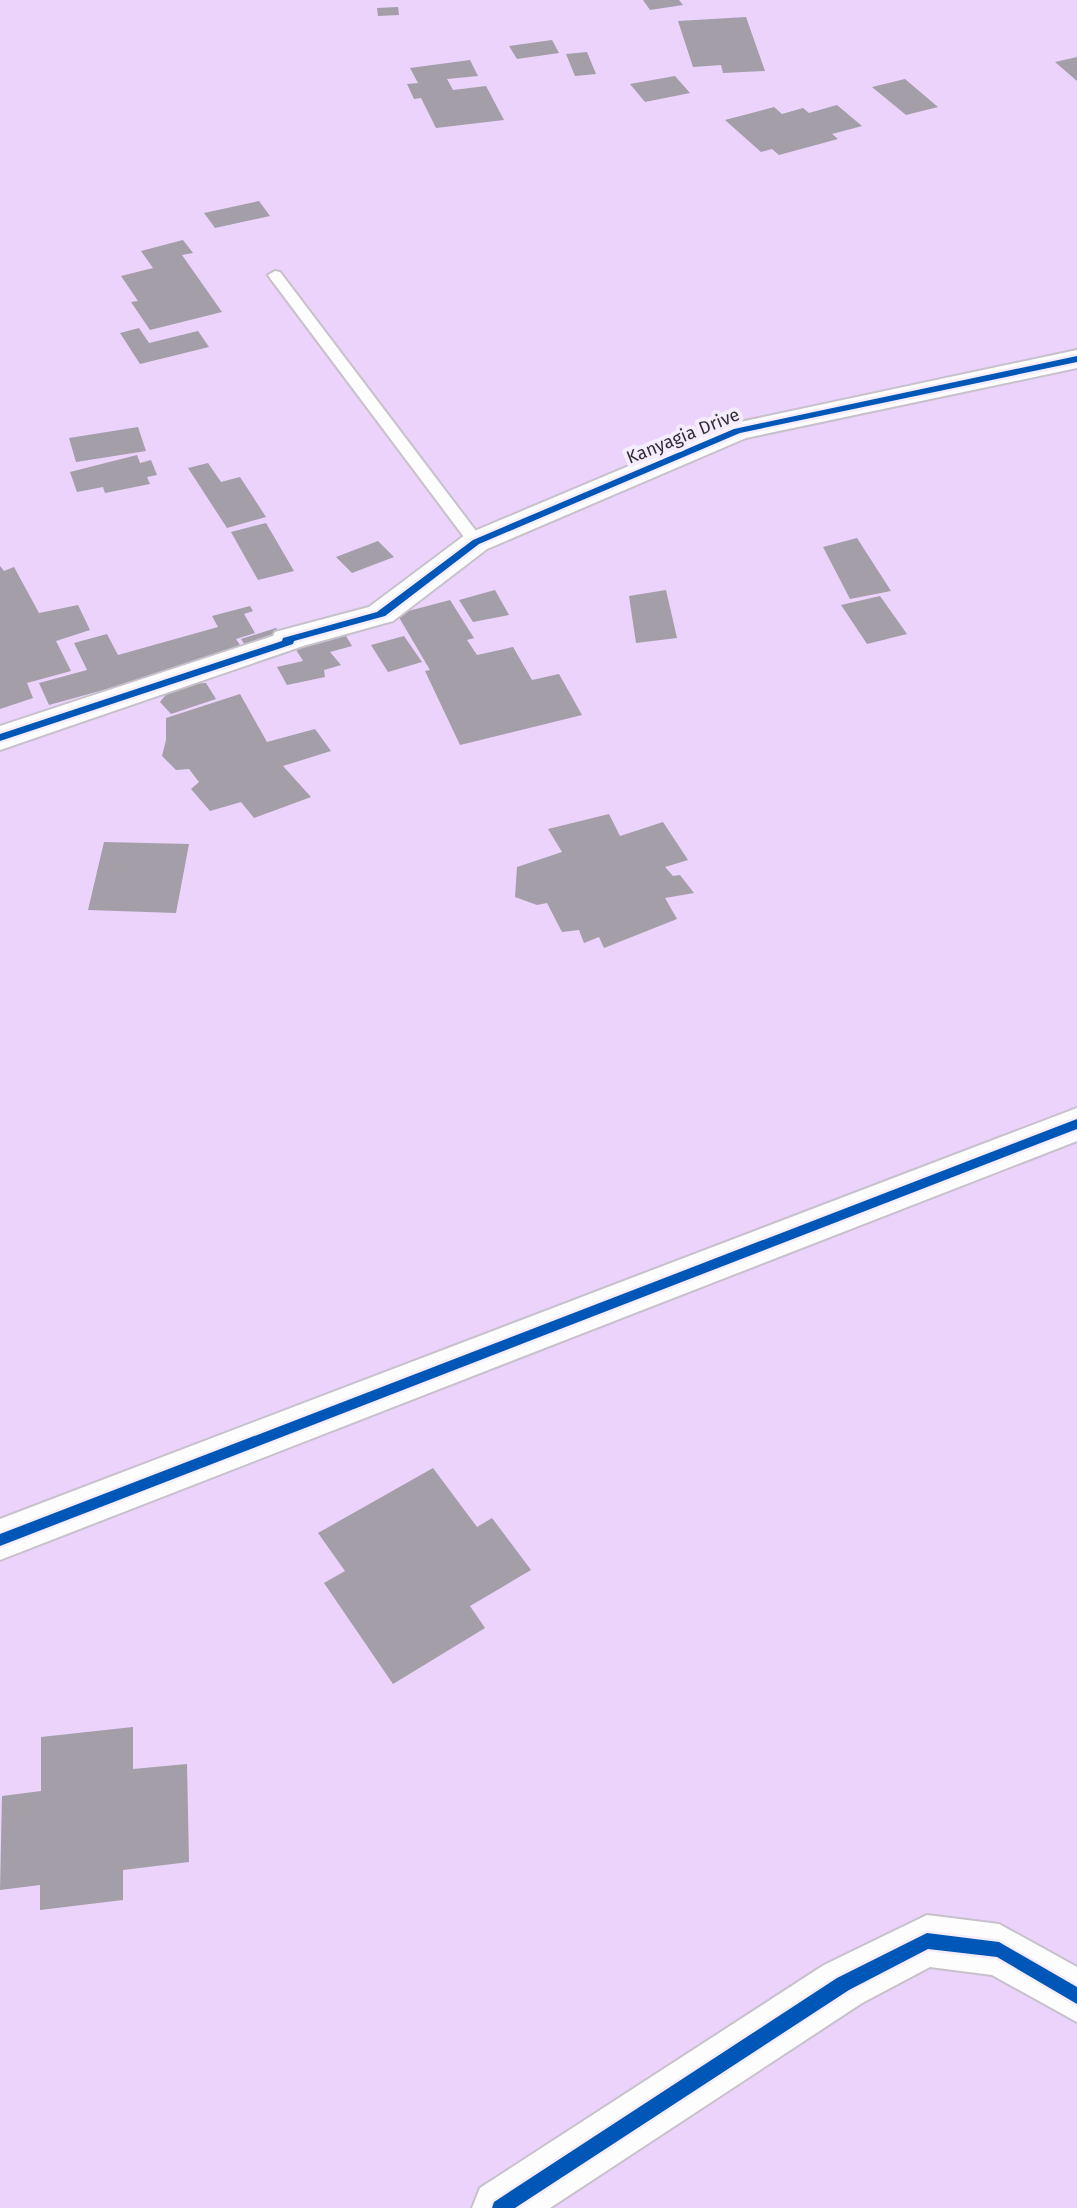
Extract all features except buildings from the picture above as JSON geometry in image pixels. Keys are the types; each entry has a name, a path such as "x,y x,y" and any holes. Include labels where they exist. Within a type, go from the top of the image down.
{"street":[{"name":"Kanyagia Drive","path":"0,738 289,642 287,640 381,614 476,542 737,431 1077,359"},
{"path":"0,1540 1077,1124"},
{"path":"500,2208 843,1984 927,1941 999,1950 1077,1996"}],"lane":[{"path":"275,275 476,542"}],"shaded area":[{"path":"0,0 1077,0 1077,2208 0,2208"}],"cycle path":[{"path":"0,738 289,642 287,640 381,614 476,542 737,431 1077,359"},
{"path":"0,1540 1077,1124"},
{"path":"500,2208 843,1984 927,1941 999,1950 1077,1996"}]}
